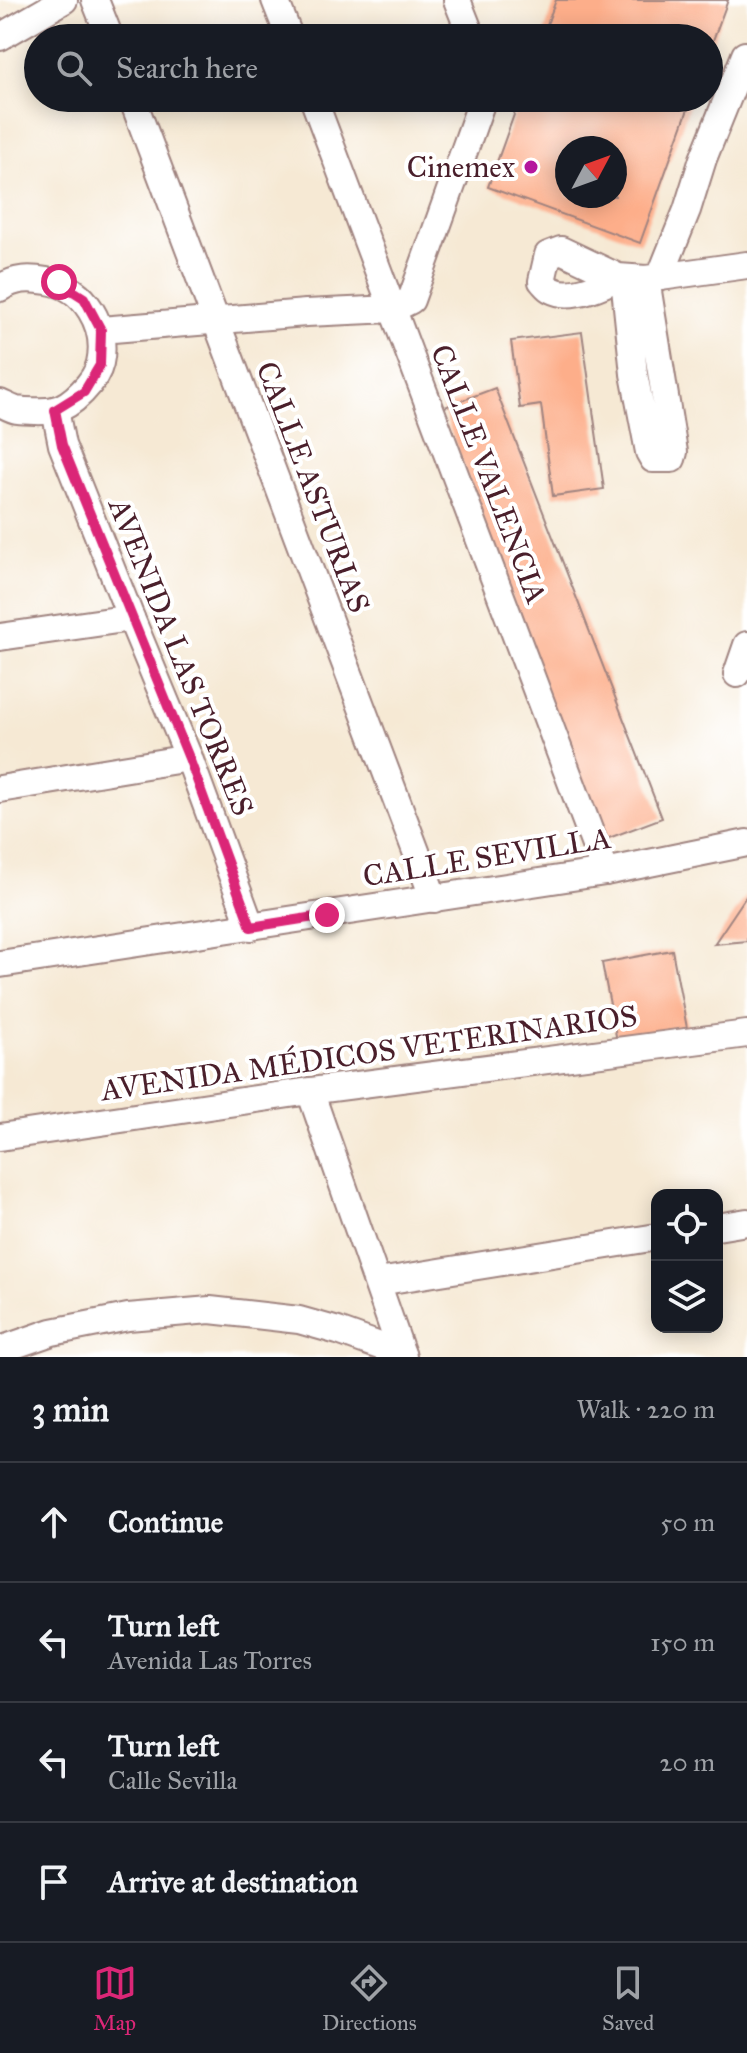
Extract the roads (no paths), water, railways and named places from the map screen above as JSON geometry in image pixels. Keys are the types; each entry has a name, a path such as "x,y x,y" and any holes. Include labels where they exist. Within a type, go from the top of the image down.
{"street":[{"path":"0,37 64,0"},
{"path":"95,0 104,24"},
{"path":"275,0 284,24"},
{"path":"457,0 466,24"},
{"path":"723,109 747,56"},
{"name":"CALLE ASTURIAS","path":"137,112 434,899"},
{"name":"CALLE VALENCIA","path":"318,112 605,872"},
{"path":"101,330 393,309 411,300 478,112"},
{"path":"643,337 637,278 687,210 722,112"},
{"path":"637,278 747,265"},
{"path":"0,403 18,410 55,410 84,392 100,365 101,330 84,298 59,282 3,277"},
{"name":"AVENIDA LAS TORRES","path":"55,410 62,445 189,758 251,927"},
{"path":"0,637 131,618"},
{"path":"737,674 747,645"},
{"path":"0,789 189,758"},
{"name":"CALLE SEVILLA","path":"0,964 605,872 747,844"},
{"name":"AVENIDA MÉDICOS VETERINARIOS","path":"0,1137 310,1091 747,1034"},
{"path":"0,1350 52,1332 128,1317 210,1310 299,1320 338,1331 367,1351 403,1355 310,1091"},
{"path":"723,1226 747,1222"},
{"path":"378,1282 651,1238"}],"place":[{"name":"Cinemex","path":"531,167"}]}
